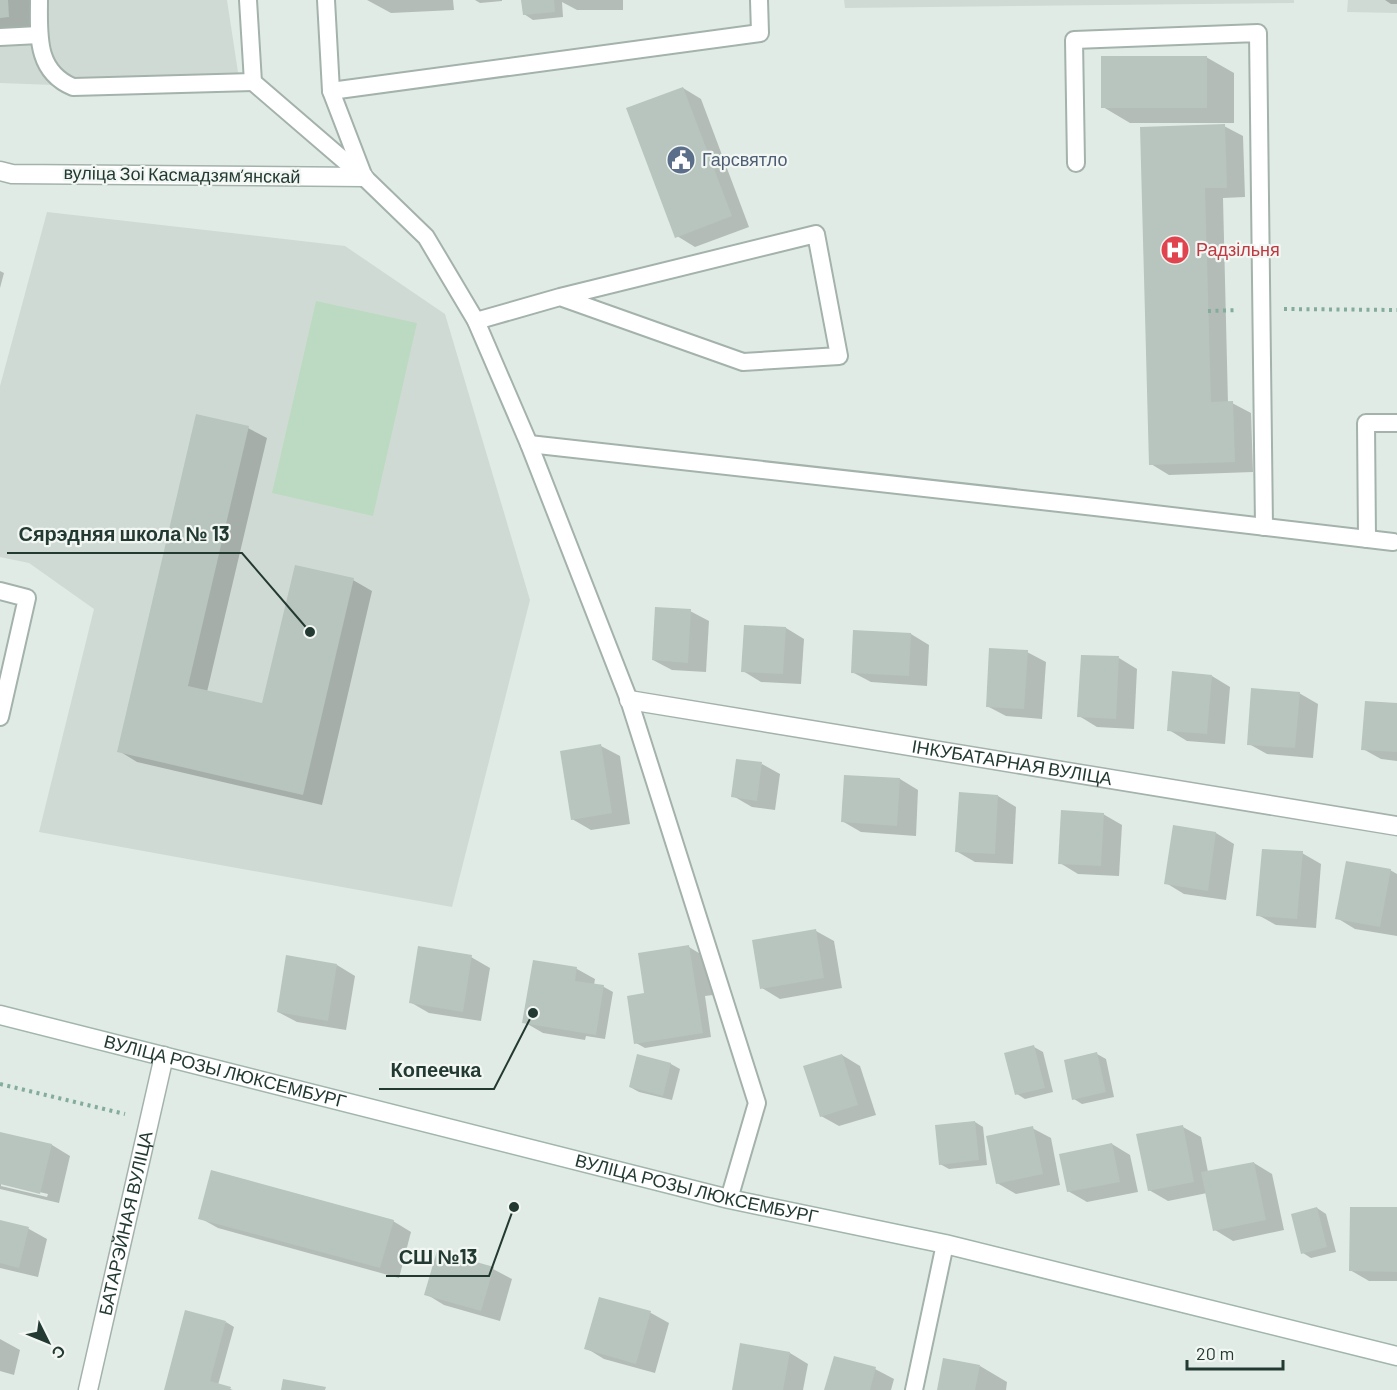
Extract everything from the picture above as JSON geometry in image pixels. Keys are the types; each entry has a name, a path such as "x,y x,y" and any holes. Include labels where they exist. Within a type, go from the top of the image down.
{"street":[{"name":"вуліца Зоі Касмадзямʼянскай","path":"0,171 12,174 364,177"},
{"name":"ІНКУБАТАРНАЯ ВУЛІЦА","path":"629,700 1397,826"},
{"name":"ВУЛІЦА РОЗЫ ЛЮКСЕМБУРГ","path":"0,1015 729,1199 945,1244 1397,1356"},
{"name":"БАТАРЭЙНАЯ ВУЛІЦА","path":"88,1390 164,1056"}],"lane":[{"path":"39,0 39,35 42,54 61,82 73,87 253,82 364,177 426,237 476,321 529,444 629,700 757,1103 729,1199"},
{"path":"248,0 253,82"},
{"path":"326,0 331,92 364,177"},
{"path":"331,92 760,33 759,0"},
{"path":"1076,163 1074,40 1258,33 1264,527"},
{"path":"0,37 39,35"},
{"path":"476,321 560,297 816,234 839,356 743,362 560,297"},
{"path":"1367,540 1366,423 1397,423"},
{"path":"529,444 1393,542"},
{"path":"0,591 27,598 0,717"},
{"path":"914,1390 945,1244"}],"path":[{"path":"1208,311 1397,310"},
{"path":"0,1084 149,1120"}],"shaded area":[{"path":"0,0 227,0 241,92 0,83"},
{"path":"844,0 1294,0 1294,3 845,8"},
{"path":"1348,0 1397,0 1397,13 1347,12"},
{"path":"47,212 345,246 445,314 530,600 452,907 39,832 94,609 29,563 0,557 0,386"}],"green space":[{"path":"316,301 417,323 373,516 272,493"}],"building":[{"path":"0,0 8,0 9,17 0,18"},
{"path":"521,0 554,0 555,12 523,15"},
{"path":"1101,56 1207,56 1207,108 1101,108"},
{"path":"683,87 732,216 675,238 626,108"},
{"name":"Радзільня","path":"1225,124 1227,188 1205,188 1211,402 1233,401 1235,462 1149,465 1140,127"},
{"path":"196,414 249,426 188,686 262,703 295,565 354,578 303,795 117,752"},
{"path":"655,607 691,609 688,663 652,660"},
{"path":"744,625 786,627 783,674 741,672"},
{"path":"853,630 911,633 909,676 851,673"},
{"path":"989,648 1028,650 1024,709 986,707"},
{"path":"1081,655 1119,656 1116,719 1077,717"},
{"path":"1172,671 1212,675 1207,734 1167,731"},
{"path":"1251,688 1300,692 1295,748 1247,745"},
{"path":"1365,701 1397,703 1397,752 1361,750"},
{"path":"601,744 612,813 571,820 560,751"},
{"path":"736,759 762,762 757,801 731,797"},
{"path":"844,775 900,778 897,826 841,822"},
{"path":"959,792 998,795 995,854 955,852"},
{"path":"1061,810 1104,813 1101,866 1058,864"},
{"path":"1173,825 1216,832 1208,891 1164,884"},
{"path":"1262,849 1303,851 1297,919 1256,916"},
{"path":"1346,861 1391,869 1380,927 1335,919"},
{"path":"816,929 824,978 760,989 752,940"},
{"path":"689,945 703,1033 634,1044 627,996 644,993 638,953"},
{"path":"418,946 472,955 463,1012 409,1003"},
{"path":"286,955 337,964 328,1021 277,1012"},
{"path":"533,960 577,967 575,981 604,985 596,1035 522,1023"},
{"path":"1034,1045 1045,1088 1015,1095 1004,1053"},
{"path":"1097,1052 1106,1092 1072,1100 1064,1060"},
{"path":"637,1054 671,1063 663,1096 629,1087"},
{"path":"842,1054 858,1105 820,1117 803,1066"},
{"path":"975,1121 979,1160 939,1165 935,1125"},
{"path":"1183,1125 1194,1182 1148,1191 1136,1134"},
{"path":"1033,1126 1043,1174 996,1184 986,1136"},
{"path":"0,1132 52,1144 40,1194 0,1184"},
{"path":"1112,1143 1120,1182 1067,1192 1059,1154"},
{"path":"1254,1162 1266,1220 1213,1231 1201,1172"},
{"path":"211,1170 394,1220 380,1268 198,1219"},
{"path":"1317,1207 1327,1247 1301,1254 1291,1214"},
{"path":"1350,1207 1397,1207 1397,1272 1349,1271"},
{"path":"0,1220 29,1227 19,1268 0,1263"},
{"path":"437,1251 494,1267 481,1311 424,1295"},
{"path":"599,1297 651,1311 636,1364 584,1349"},
{"path":"185,1310 226,1321 210,1381 231,1387 230,1390 164,1390"},
{"path":"740,1343 790,1352 783,1390 732,1390"},
{"path":"834,1356 876,1367 870,1390 824,1390"},
{"path":"943,1358 980,1365 975,1390 937,1390"},
{"path":"283,1379 326,1387 325,1390 281,1390"}],"place":[{"name":"Гарсвятло","path":"681,160"},
{"name":"Радзільня","path":"1175,250"},
{"name":"Сярэдняя школа № 13","path":"310,632"},
{"name":"Копеечка","path":"533,1013"},
{"name":"СШ №13","path":"514,1207"}]}
